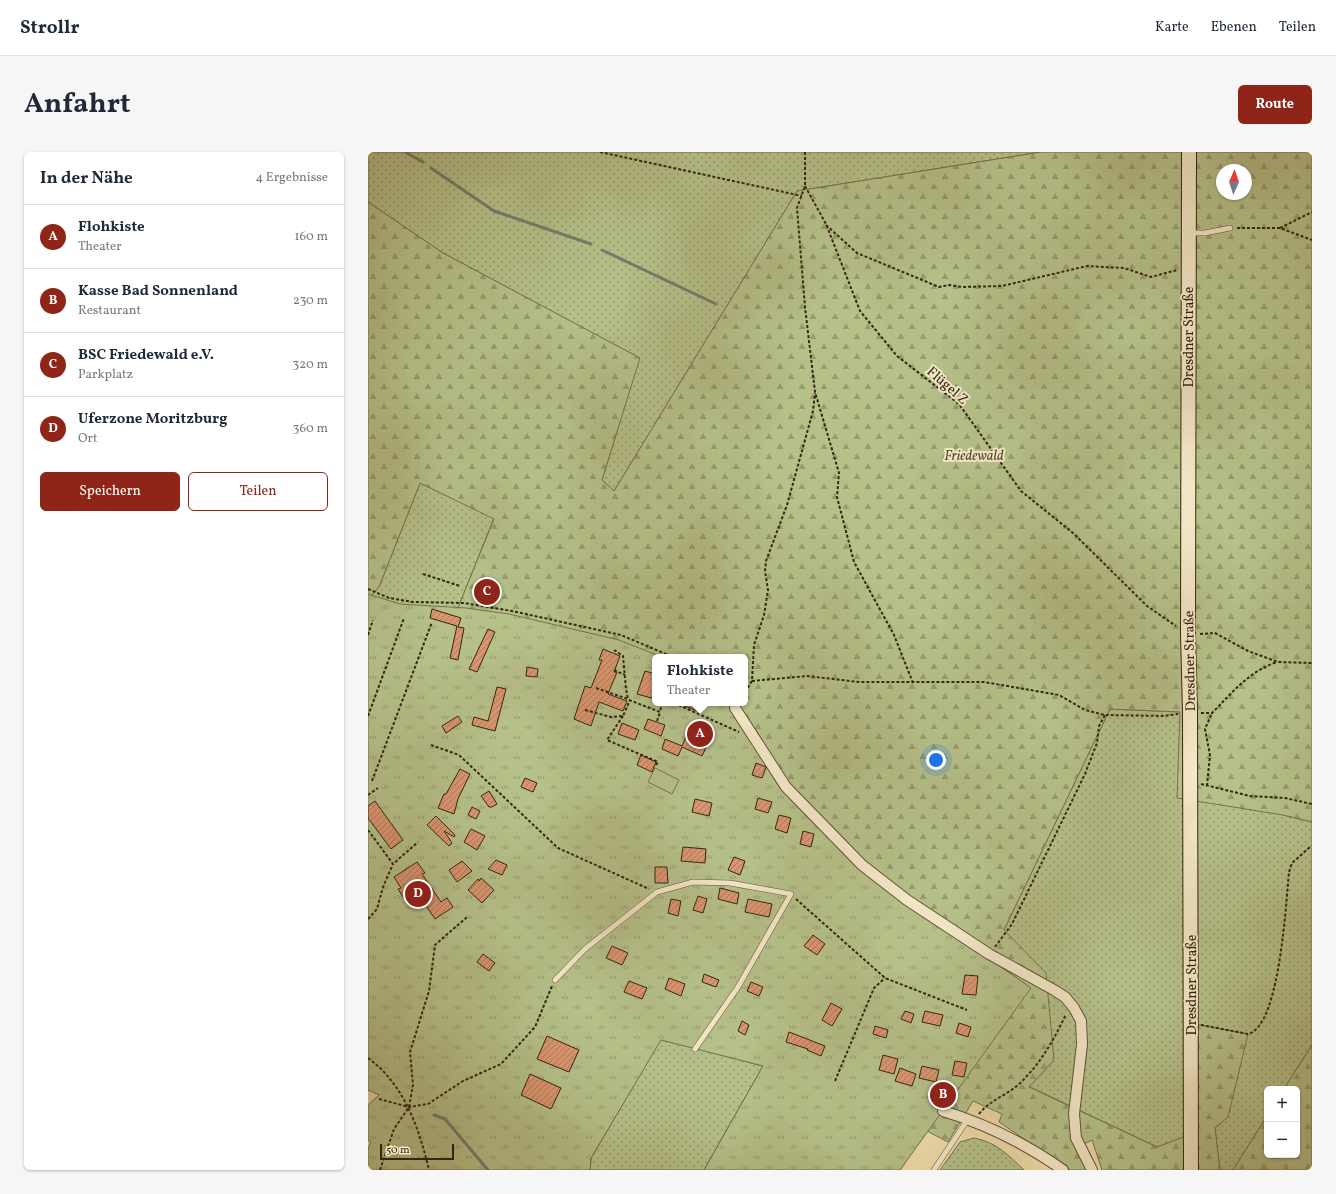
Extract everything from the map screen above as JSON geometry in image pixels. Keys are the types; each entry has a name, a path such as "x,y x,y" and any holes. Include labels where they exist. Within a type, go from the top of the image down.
{"main road":[{"name":"Dresdner Straße","path":"1189,152 1188,634 1190,712 1191,1170"}],"street":[{"path":"735,708 786,787 862,865 907,900 989,954 1054,990 1071,1004 1081,1021 1082,1044 1074,1114 1076,1138 1092,1170"},
{"path":"943,1111 971,1120 1004,1134 1041,1155 1063,1170"}],"lane":[{"path":"1188,233 1205,233 1230,228"},
{"path":"555,980 585,949 657,892 693,882 730,883 791,894 738,987 695,1048"},
{"path":"934,1170 971,1120"}],"path":[{"path":"600,152 802,196"},
{"path":"805,152 805,186 797,208 805,307 815,392 839,473 837,497 854,562 894,635 914,683"},
{"name":"Flügel Z","path":"805,186 826,224 860,311 897,356 959,404 1022,491 1073,534 1147,606 1188,634"},
{"path":"1280,228 1312,212"},
{"path":"826,224 857,253 939,287 949,285 962,287 1002,286 1087,266 1124,268 1151,277 1188,268"},
{"path":"1230,228 1280,228 1312,240"},
{"path":"748,687 752,681 754,645 764,615 768,590 765,571 766,561 787,505 813,411 815,392"},
{"path":"423,574 460,586"},
{"path":"368,589 389,598 413,602 464,603 621,635 666,654"},
{"path":"368,716 404,618"},
{"path":"368,635 373,620"},
{"path":"372,781 432,622"},
{"path":"1188,634 1215,633 1248,651 1278,662"},
{"path":"614,650 623,656 629,700 622,716 607,740 658,762 656,765"},
{"path":"1207,786 1210,755 1205,729 1212,713 1246,678 1260,667 1278,662 1312,663"},
{"path":"614,670 625,675"},
{"path":"752,681 807,676 859,682 984,682 1059,695 1085,710 1106,715 1164,716 1190,712 1212,713"},
{"path":"596,688 660,712"},
{"path":"657,721 661,706"},
{"path":"681,706 742,733"},
{"path":"585,710 611,717 622,716"},
{"path":"989,954 1012,924 1019,910 1085,774 1098,743 1099,726 1106,715"},
{"path":"431,745 459,755 558,848 657,892"},
{"path":"1190,780 1207,786 1250,796 1285,798 1312,804"},
{"path":"368,795 378,788"},
{"path":"368,830 393,864"},
{"path":"368,919 377,909 382,887 393,864 418,842"},
{"path":"1190,1023 1248,1034 1252,1033 1263,1019 1270,1005 1275,983 1289,872 1292,863 1310,847"},
{"path":"791,894 885,978 967,1010"},
{"path":"380,1170 394,1129 409,1107 413,1084 410,1052 429,991 435,945 466,917"},
{"path":"835,1081 874,988 885,978"},
{"path":"379,1099 409,1107 428,1104 463,1081 501,1064 535,1027 555,980"},
{"path":"971,1120 985,1106 1018,1085 1040,1061 1071,1004"},
{"path":"368,1058 382,1068 409,1107 423,1145 429,1170"}],"green space":[{"path":"368,152 1041,152 797,191 614,491 602,480 639,358 443,253 368,202"},
{"name":"Friedewald","path":"1041,152 1312,152 1312,822 1283,815 1177,798 1180,712 1110,709 1004,930 1046,973 1054,1060 1029,1087 1157,1147 1191,1134 1190,1023 1248,1034 1228,1117 1215,1128 1220,1170 1102,1170 1092,1140 1078,1147 1088,1170 1070,1170 999,1122 1002,1114 973,1101 948,1142 927,1131 900,1170 704,1170 763,1066 661,1039 591,1158 590,1170 368,1090 368,886 389,778 494,519 420,483 379,587 368,599 368,202 443,253 640,358 602,480 614,491 797,191"},
{"path":"420,483 494,518 390,778 368,886 368,599 379,587"},
{"path":"368,594 400,604 466,608 509,614 619,640 654,654 652,654 652,706 729,706 780,788 859,868 1031,988 900,1170 704,1170 763,1066 661,1040 591,1158 590,1170 368,1170 368,1149 371,1142 368,1140 368,1105 379,1095 368,1090"},
{"path":"1110,709 1180,712 1283,815 1312,822 1312,1045 1286,1086 1264,1086 1264,1121 1233,1170 1220,1170 1215,1128 1228,1116 1191,1135 1157,1147 1028,1086 1004,930"},
{"path":"655,768 679,780 672,794 648,782"},
{"path":"660,1039 763,1066 704,1170 590,1170 591,1158"},
{"path":"1312,1045 1312,1170 1233,1170 1264,1121 1264,1158 1300,1158 1300,1086 1286,1086"},
{"path":"974,1138 995,1146 1007,1154 1024,1170 940,1170 960,1142"}],"building":[{"path":"432,609 461,618 458,627 464,628 458,660 450,658 457,626 430,618"},
{"path":"488,629 495,632 477,672 469,669"},
{"path":"603,649 620,656 614,672 617,672 608,694 627,701 623,711 599,702 591,726 574,719 585,686 591,688 602,660 599,660"},
{"path":"527,667 538,669 537,677 526,676"},
{"path":"645,671 652,673 652,698 637,694"},
{"path":"497,687 506,689 495,731 472,725 474,717 488,721"},
{"path":"685,706 703,706 700,712"},
{"path":"458,716 462,722 446,733 442,726"},
{"path":"648,719 665,725 661,736 644,729"},
{"path":"622,723 639,730 635,740 618,734"},
{"path":"692,723 713,732 702,756 682,747 678,756 662,749 665,739 682,746"},
{"path":"641,755 656,762 652,772 637,765"},
{"path":"756,763 766,767 762,778 752,775"},
{"path":"460,769 470,774 458,799 454,814 438,808 444,794 446,794"},
{"path":"525,778 537,783 533,792 521,787"},
{"path":"489,791 497,804 492,807 489,807 481,796"},
{"path":"758,798 772,802 768,813 755,809"},
{"path":"695,799 712,803 709,816 692,812"},
{"path":"375,801 403,840 391,849 368,818 368,806"},
{"path":"472,807 480,811 476,819 468,815"},
{"path":"779,815 791,818 787,833 775,829"},
{"path":"436,816 455,835 454,837 444,831 452,843 449,846 427,825"},
{"path":"471,829 485,836 477,850 464,842"},
{"path":"803,831 814,834 811,847 800,844"},
{"path":"683,847 706,849 705,863 681,861"},
{"path":"734,857 745,861 740,875 728,870"},
{"path":"496,860 507,865 502,875 488,869"},
{"path":"462,861 472,871 457,882 449,870"},
{"path":"417,862 425,873 422,874 441,902 447,898 453,907 435,919 421,898 409,906 398,889 401,888 394,877"},
{"path":"655,867 667,867 668,883 655,883"},
{"path":"481,878 494,890 482,903 468,890 478,879 479,881"},
{"path":"720,888 739,893 737,904 718,899"},
{"path":"698,896 707,899 703,913 693,910"},
{"path":"671,899 681,901 678,916 668,913"},
{"path":"748,899 772,904 769,917 745,912"},
{"path":"813,935 825,944 817,955 804,946"},
{"path":"612,946 628,953 622,965 606,958"},
{"path":"483,954 495,963 489,971 477,962"},
{"path":"704,974 719,980 716,987 702,982"},
{"path":"965,975 978,976 976,995 962,994"},
{"path":"669,978 685,984 681,996 665,989"},
{"path":"629,981 647,988 642,999 624,992"},
{"path":"751,982 763,987 759,996 747,991"},
{"path":"831,1003 842,1009 832,1026 822,1020"},
{"path":"905,1011 914,1014 911,1023 901,1019"},
{"path":"925,1011 943,1015 940,1026 922,1022"},
{"path":"742,1021 749,1025 745,1035 738,1031"},
{"path":"959,1023 971,1027 968,1037 956,1033"},
{"path":"875,1026 888,1030 886,1038 873,1034"},
{"path":"789,1032 825,1046 821,1056 807,1050 808,1049 786,1042"},
{"path":"547,1036 579,1050 569,1072 537,1059"},
{"path":"883,1055 898,1059 894,1074 879,1070"},
{"path":"955,1061 967,1063 964,1077 952,1075"},
{"path":"922,1066 939,1070 936,1082 919,1078"},
{"path":"900,1068 916,1074 912,1086 895,1081"},
{"path":"530,1074 561,1088 551,1109 521,1095"}],"waterway":[{"path":"405,152 423,162"},
{"path":"431,168 494,211 591,244"},
{"path":"602,250 716,304"},
{"path":"434,1115 445,1119 488,1170"}],"place":[{"name":"BSC Friedewald e.V.","path":"487,592"},
{"name":"Flohkiste","path":"700,734"},
{"name":"Uferzone Moritzburg","path":"418,894"},
{"name":"Kasse Bad Sonnenland","path":"943,1095"}]}
